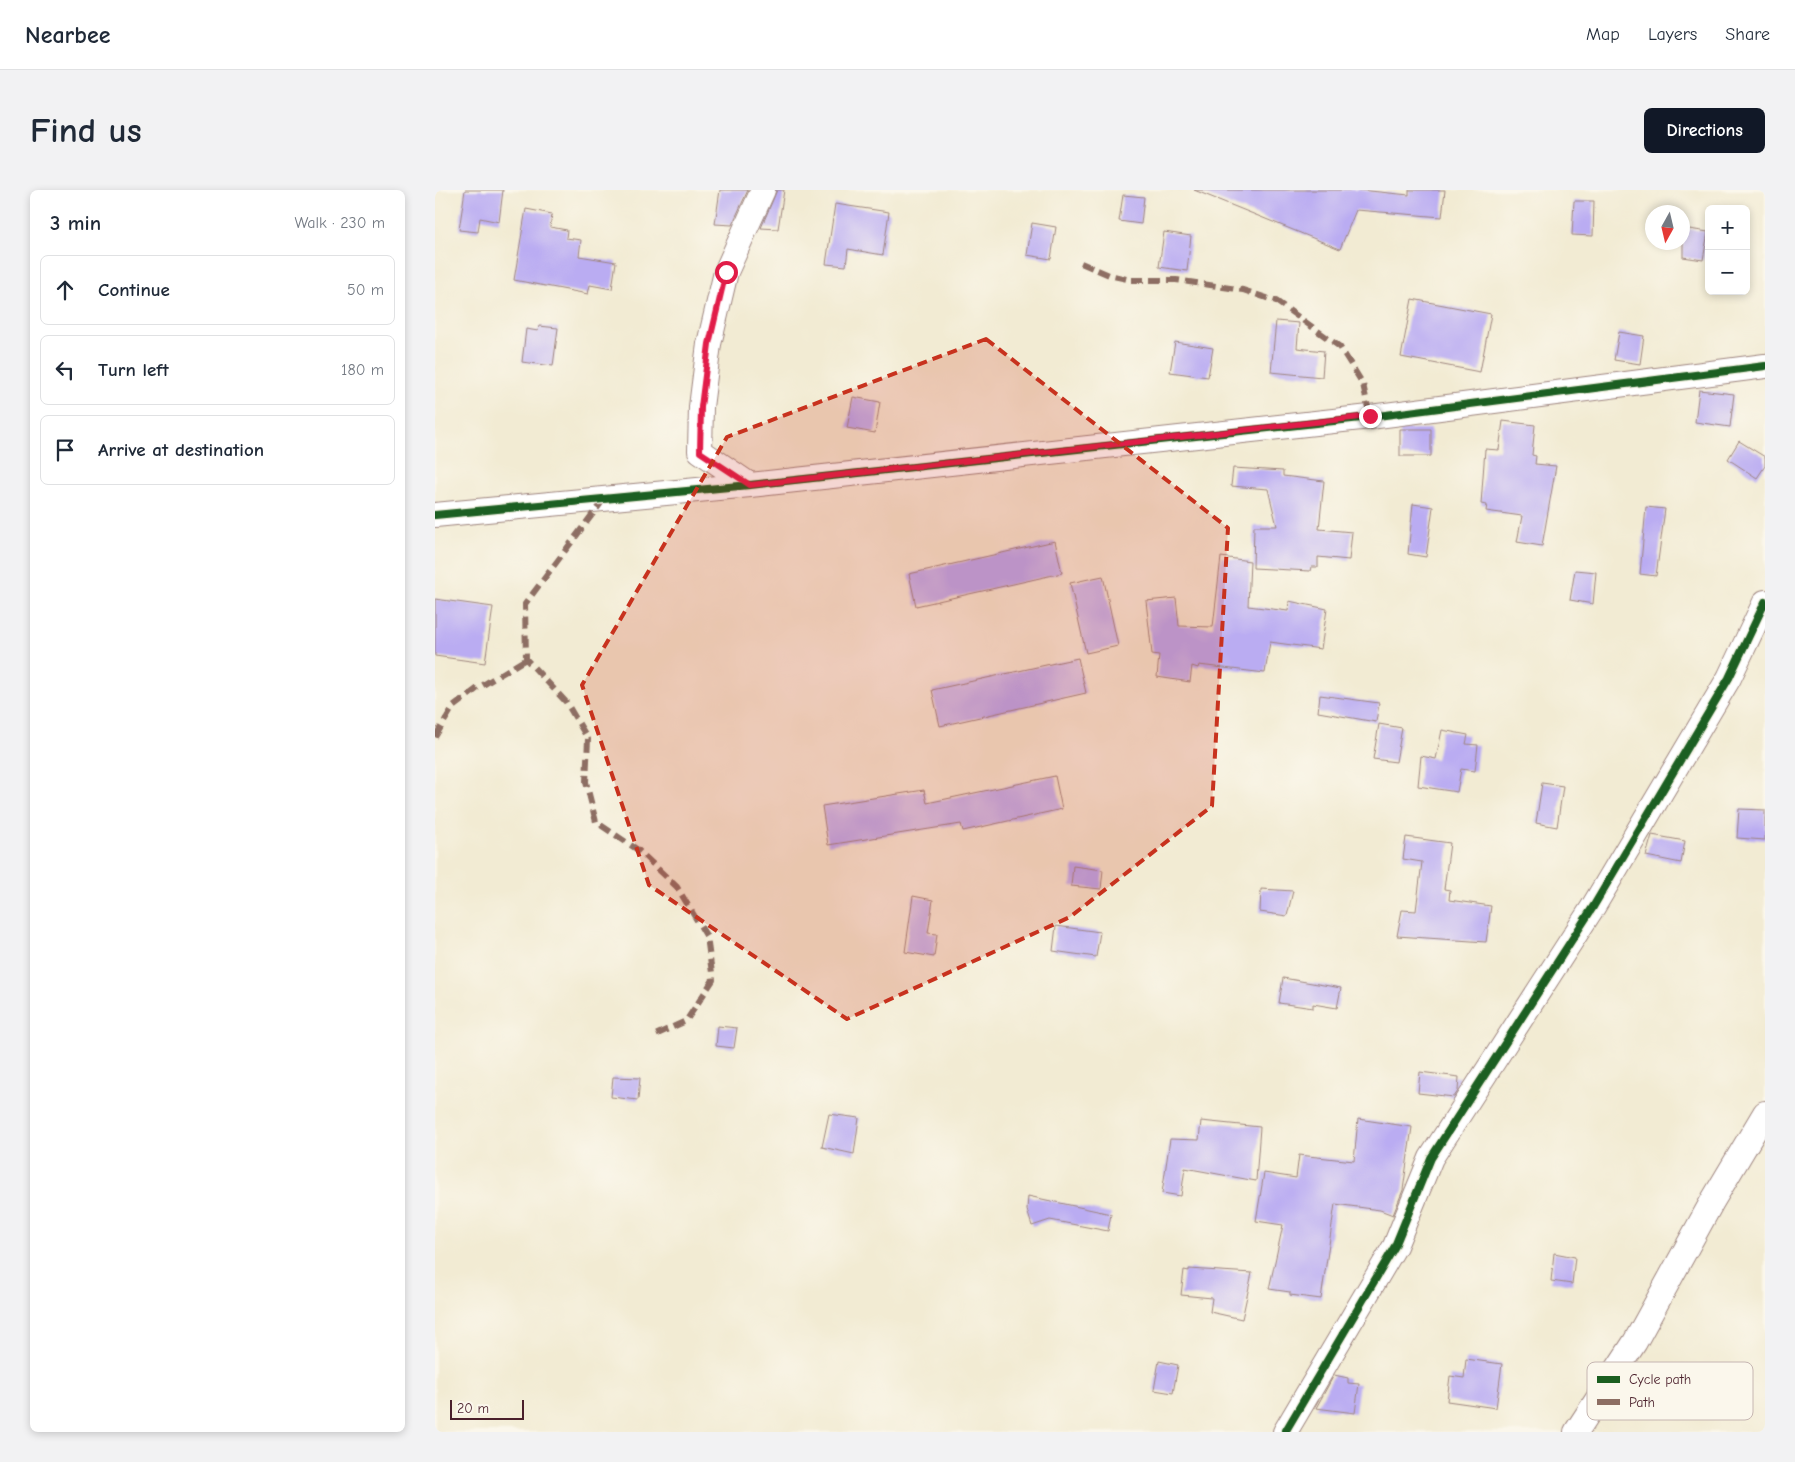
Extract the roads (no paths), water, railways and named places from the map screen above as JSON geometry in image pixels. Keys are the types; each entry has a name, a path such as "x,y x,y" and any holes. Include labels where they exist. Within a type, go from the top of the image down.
{"street":[{"path":"750,485 700,452 701,407 709,344 726,272 763,190"},
{"path":"435,515 750,485 1380,415 1765,366"},
{"path":"1285,1432 1395,1246 1431,1158 1593,907 1729,678 1765,602"},
{"path":"1622,1362 1635,1342 1713,1200 1765,1113"},
{"path":"1576,1432 1587,1415"}]}
